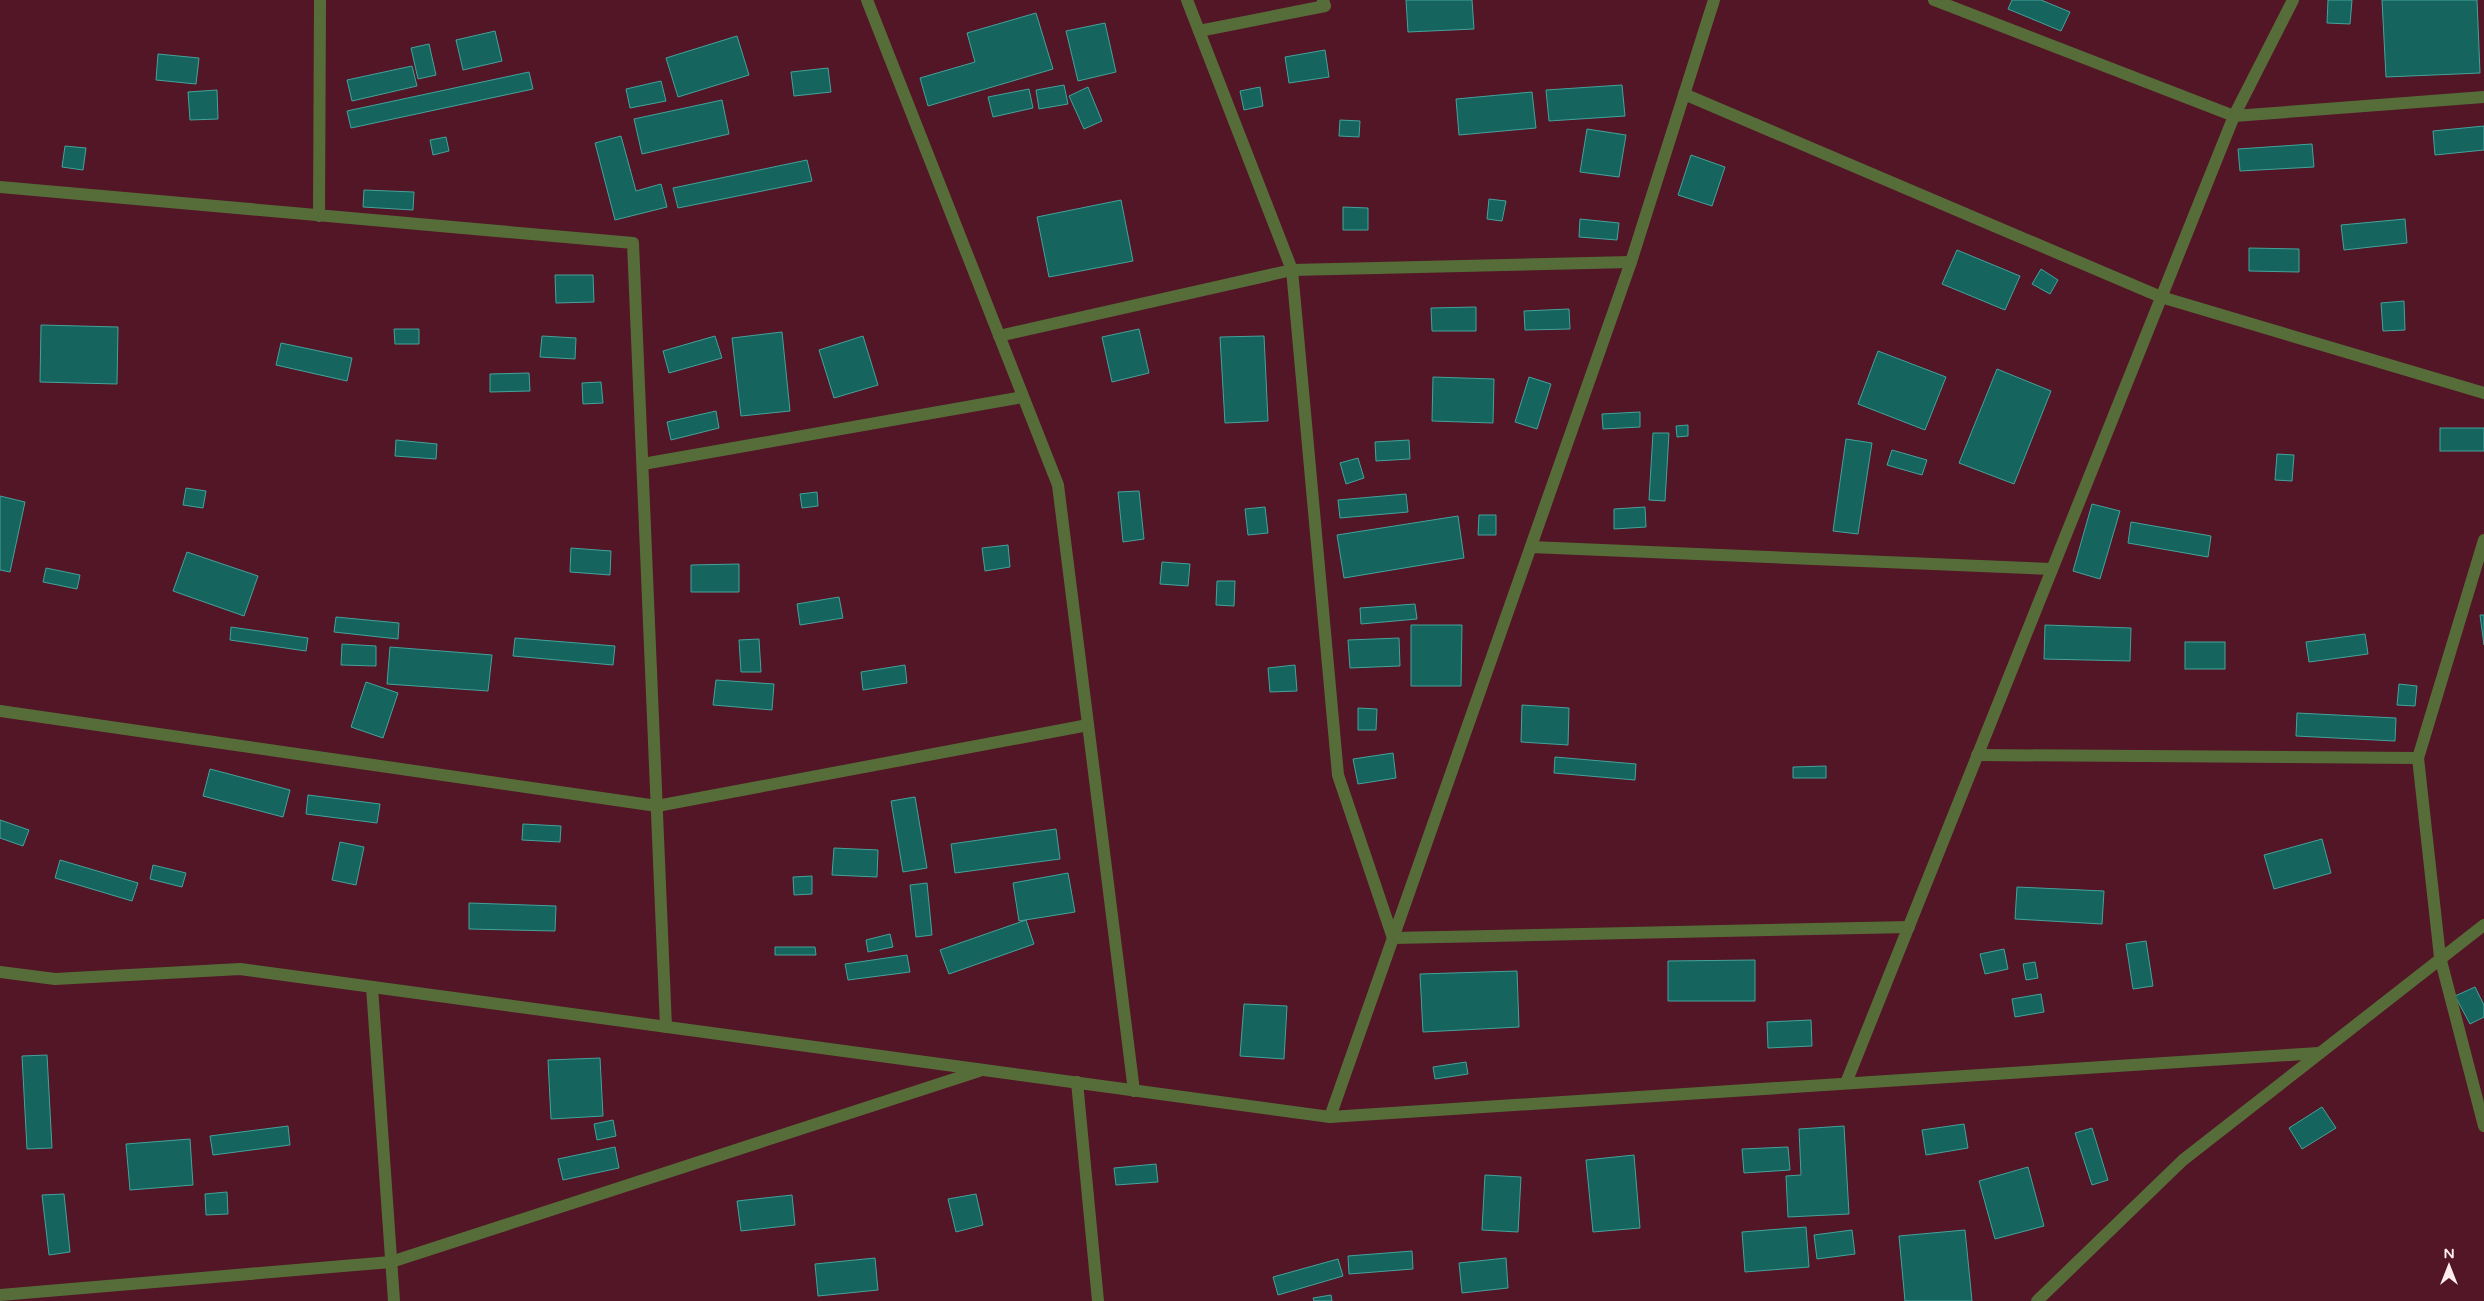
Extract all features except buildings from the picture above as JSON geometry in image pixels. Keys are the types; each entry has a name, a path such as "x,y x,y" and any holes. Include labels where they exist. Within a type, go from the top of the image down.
{"street":[{"path":"319,216 320,0"},
{"path":"867,0 1058,485 1134,1091"},
{"path":"1187,0 1292,270 1338,775 1393,938"},
{"path":"1199,31 1325,6 1323,0"},
{"path":"1330,1117 1631,262 1714,0"},
{"path":"1934,0 2234,116 2484,97"},
{"path":"1846,1083 2234,116 2293,0"},
{"path":"1684,94 2161,297 2484,393"},
{"path":"0,187 633,244 666,1027"},
{"path":"999,336 1292,270 1631,262"},
{"path":"643,464 1023,397"},
{"path":"2484,540 2418,758 2440,957 2484,1126"},
{"path":"1530,547 2052,569"},
{"path":"0,711 657,806 1088,725"},
{"path":"1977,755 2418,758"},
{"path":"2037,1301 2183,1160 2440,957 2484,925"},
{"path":"1393,938 1909,927"},
{"path":"0,972 55,979 240,969 1330,1117 2319,1053"},
{"path":"372,987 394,1301"},
{"path":"0,1296 390,1262 983,1070"},
{"path":"1077,1082 1098,1301"}]}
